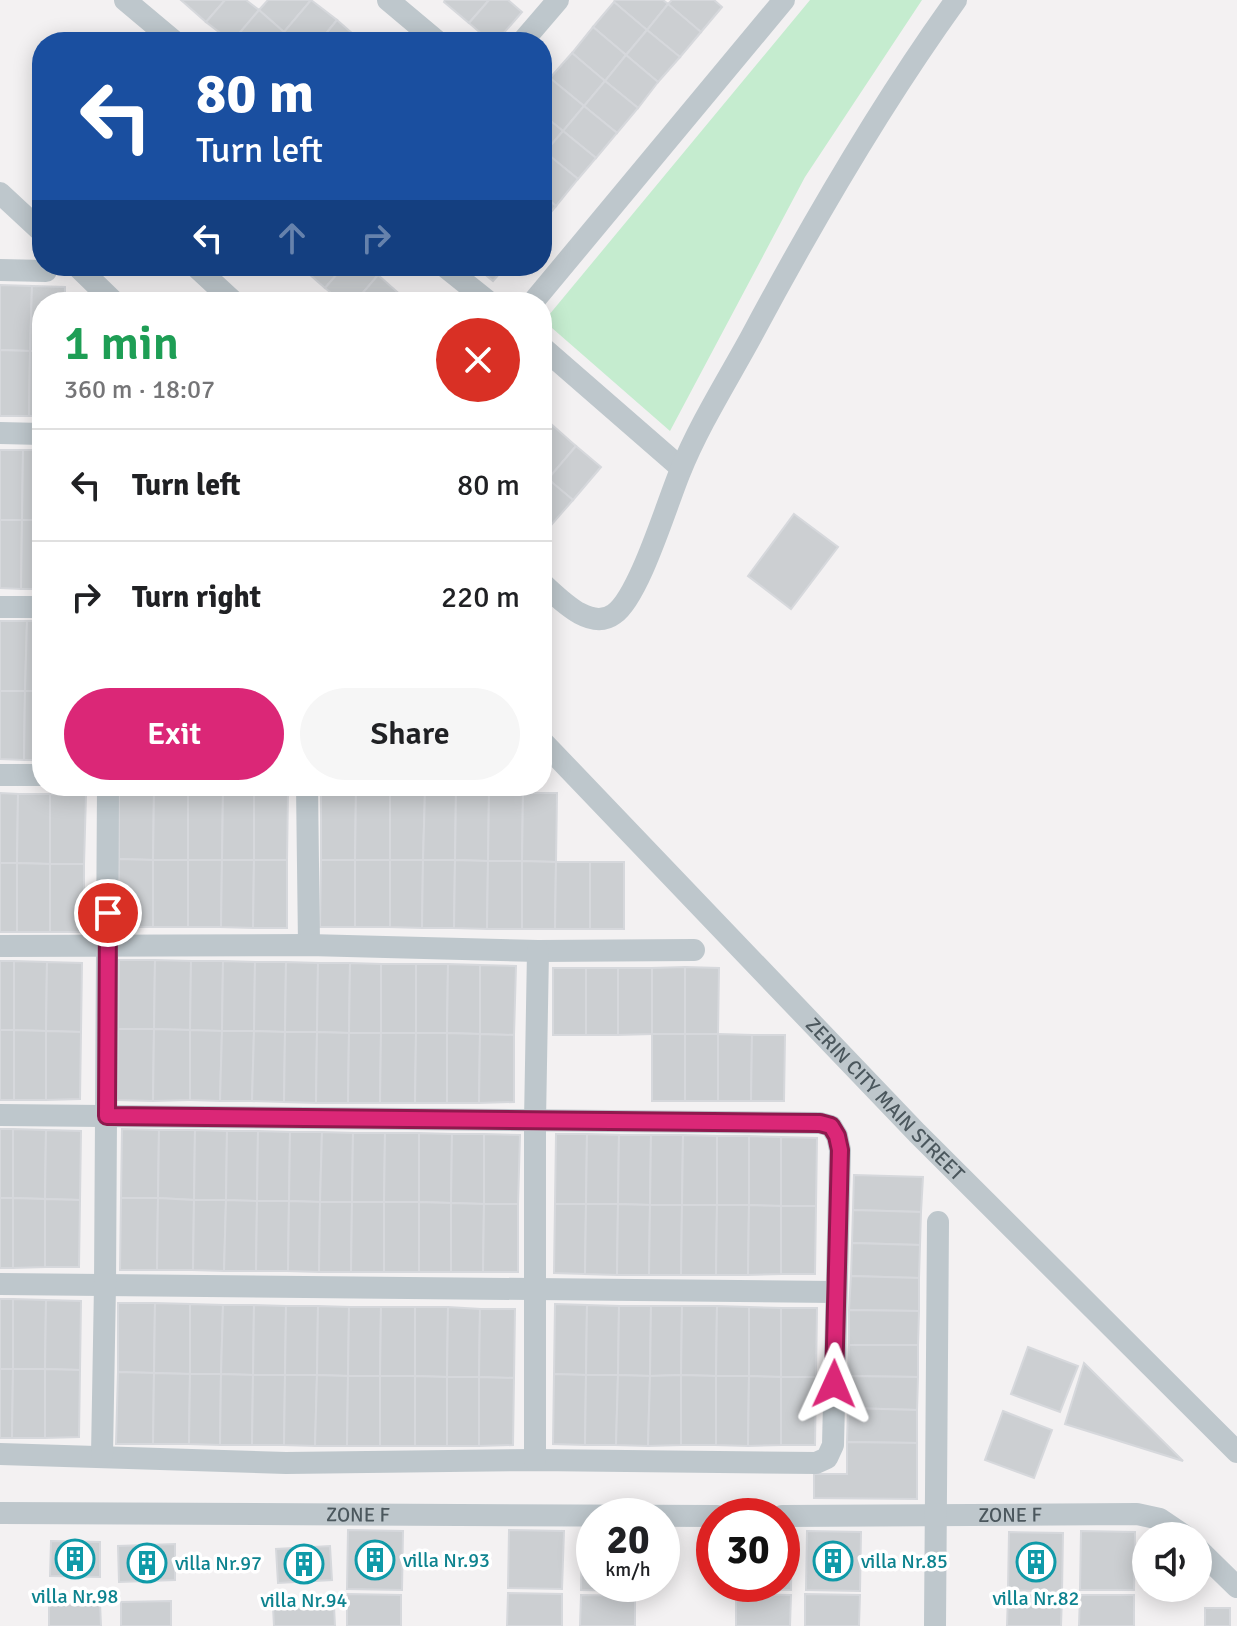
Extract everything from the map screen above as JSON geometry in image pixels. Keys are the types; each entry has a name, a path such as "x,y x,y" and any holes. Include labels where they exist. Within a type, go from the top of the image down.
{"street":[{"path":"125,0 163,32"},
{"path":"388,0 426,32"},
{"path":"531,32 558,0"},
{"path":"541,292 784,0"},
{"path":"552,592 569,608 587,617 603,619 615,614 636,582 681,468 814,220 915,56 956,0"},
{"path":"0,193 32,223"},
{"path":"0,270 32,271"},
{"path":"87,276 104,292"},
{"path":"206,276 223,292"},
{"path":"456,276 476,292"},
{"path":"552,356 681,468"},
{"path":"0,433 32,434"},
{"path":"0,607 32,607"},
{"name":"ZERIN CITY MAIN STREET","path":"552,751 917,1133 1237,1452"},
{"path":"0,775 32,775"},
{"path":"102,1455 108,796"},
{"path":"307,796 309,945"},
{"path":"0,946 309,945 538,951 694,950"},
{"path":"535,1460 538,951"},
{"path":"0,1115 820,1123 831,1126 840,1150 833,1445 827,1458 810,1463 535,1460 286,1463 0,1454"},
{"path":"935,1626 938,1222"},
{"path":"0,1284 835,1292"},
{"name":"ZONE F","path":"0,1513 696,1516"},
{"name":"ZONE F","path":"800,1516 1137,1514 1164,1522"},
{"path":"1212,1563 1237,1587"}],"green space":[{"path":"810,0 922,0 805,177 670,431 552,328 552,311"}],"building":[{"path":"181,0 225,0 206,22"},
{"path":"225,0 246,0 259,10 240,32 219,32 206,22"},
{"path":"268,0 311,0 284,32 259,10"},
{"path":"311,0 337,20 327,32 284,32"},
{"path":"445,0 489,0 469,23"},
{"path":"489,0 508,0 522,12 505,32 479,32 469,23"},
{"path":"615,0 663,0 668,4 647,30"},
{"path":"672,0 714,0 722,7 701,32 668,4"},
{"path":"614,2 647,30 626,55 593,27"},
{"path":"668,4 701,32 680,57 647,30"},
{"path":"259,10 284,32 240,32"},
{"path":"337,20 351,32 327,32"},
{"path":"593,27 626,55 605,81 572,53"},
{"path":"647,30 680,57 658,82 626,55"},
{"path":"572,53 605,81 584,106 552,80"},
{"path":"626,55 658,82 638,108 605,81"},
{"path":"552,80 584,106 563,131 552,122"},
{"path":"605,81 638,108 617,133 584,106"},
{"path":"584,106 617,133 596,158 563,131"},
{"path":"552,122 563,131 552,144"},
{"path":"563,131 596,158 578,179 552,158 552,144"},
{"path":"552,158 578,179 556,206 552,203"},
{"path":"311,276 335,276 325,288"},
{"path":"335,276 377,276 364,292 330,292 325,288"},
{"path":"379,276 397,292 364,292"},
{"path":"0,285 32,286 30,351 0,350"},
{"path":"32,286 65,287 65,292 32,292 30,351"},
{"path":"0,350 30,351 29,416 0,416"},
{"path":"30,351 32,351 32,416 29,416"},
{"path":"552,425 576,446 552,474"},
{"path":"576,446 601,467 573,500 552,482 552,474"},
{"path":"0,450 23,450 22,520 0,520"},
{"path":"23,450 32,450 32,520 22,520"},
{"path":"552,482 573,500 552,524"},
{"path":"794,514 838,547 791,609 748,576"},
{"path":"0,520 22,520 21,589 0,588"},
{"path":"22,520 32,520 32,589 21,589"},
{"path":"0,621 27,621 25,691 0,691"},
{"path":"27,621 32,621 32,691 25,691"},
{"path":"0,691 25,691 24,760 0,759"},
{"path":"25,691 32,691 32,760 24,760"},
{"path":"0,793 18,794 17,863 0,863"},
{"path":"552,793 557,793 556,862 522,861 523,796 552,796"},
{"path":"18,794 50,796 50,864 17,863"},
{"path":"50,796 86,796 84,864 50,864"},
{"path":"119,796 154,796 153,860 119,859"},
{"path":"154,796 188,796 188,860 153,860"},
{"path":"188,796 223,796 222,860 188,860"},
{"path":"223,796 254,796 254,860 222,860"},
{"path":"254,796 288,796 287,860 254,860"},
{"path":"321,796 356,796 355,860 321,860"},
{"path":"356,796 390,796 390,860 355,860"},
{"path":"390,796 425,796 423,860 390,860"},
{"path":"425,796 456,796 455,860 423,860"},
{"path":"456,796 489,796 488,861 455,860"},
{"path":"489,796 523,796 522,861 488,861"},
{"path":"119,859 153,860 153,927 118,927"},
{"path":"153,860 188,860 188,927 153,927"},
{"path":"188,860 222,860 221,927 188,927"},
{"path":"222,860 254,860 253,928 221,927"},
{"path":"254,860 287,860 287,928 253,928"},
{"path":"321,860 355,860 355,927 320,927"},
{"path":"355,860 390,860 390,927 355,927"},
{"path":"390,860 423,860 422,928 390,927"},
{"path":"423,860 455,860 454,928 422,928"},
{"path":"455,860 488,861 487,929 454,928"},
{"path":"488,861 522,861 522,929 487,929"},
{"path":"522,861 556,862 555,929 522,929"},
{"path":"556,862 590,862 590,929 555,929"},
{"path":"590,862 624,862 624,929 590,929"},
{"path":"0,863 17,863 17,932 0,932"},
{"path":"17,863 50,864 50,932 17,932"},
{"path":"50,864 84,864 84,932 50,932"},
{"path":"119,960 155,960 154,1029 118,1029"},
{"path":"155,960 191,961 190,1030 154,1029"},
{"path":"0,961 14,961 14,1030 0,1030"},
{"path":"14,961 47,962 46,1031 14,1030"},
{"path":"191,961 223,961 222,1031 190,1030"},
{"path":"223,961 255,962 254,1031 222,1031"},
{"path":"47,962 82,963 81,1032 46,1031"},
{"path":"255,962 286,962 285,1032 254,1031"},
{"path":"286,962 318,963 317,1032 285,1032"},
{"path":"318,963 350,963 349,1033 317,1032"},
{"path":"350,963 381,964 381,1033 349,1033"},
{"path":"381,964 416,964 416,1033 381,1033"},
{"path":"416,964 448,964 447,1033 416,1033"},
{"path":"448,964 480,965 480,1034 447,1033"},
{"path":"480,965 516,966 514,1035 480,1034"},
{"path":"685,967 719,968 718,1034 685,1034"},
{"path":"685,967 685,1034 652,1034 652,968"},
{"path":"553,968 586,968 586,1035 553,1035"},
{"path":"586,968 618,968 618,1035 586,1035"},
{"path":"618,968 652,968 652,1034 618,1035"},
{"path":"118,1029 154,1029 153,1101 117,1100"},
{"path":"154,1029 190,1030 190,1100 153,1101"},
{"path":"0,1030 14,1030 14,1100 0,1100"},
{"path":"14,1030 46,1031 46,1100 14,1100"},
{"path":"190,1030 222,1031 220,1101 190,1100"},
{"path":"46,1031 81,1032 80,1099 46,1100"},
{"path":"222,1031 254,1031 252,1101 220,1101"},
{"path":"254,1031 285,1032 284,1102 252,1101"},
{"path":"285,1032 317,1032 316,1103 284,1102"},
{"path":"317,1032 349,1033 348,1103 316,1103"},
{"path":"349,1033 381,1033 380,1103 348,1103"},
{"path":"381,1033 416,1033 415,1103 380,1103"},
{"path":"416,1033 447,1033 447,1103 415,1103"},
{"path":"447,1033 480,1034 479,1103 447,1103"},
{"path":"480,1034 514,1035 514,1102 479,1103"},
{"path":"652,1034 685,1034 685,1101 652,1101"},
{"path":"685,1034 718,1034 718,1101 685,1101"},
{"path":"718,1034 752,1035 751,1101 718,1101"},
{"path":"752,1035 785,1035 784,1101 751,1101"},
{"path":"0,1129 13,1129 13,1198 0,1198"},
{"path":"13,1129 46,1130 45,1199 13,1198"},
{"path":"122,1129 159,1130 158,1198 121,1198"},
{"path":"46,1130 81,1131 80,1200 45,1199"},
{"path":"159,1130 195,1130 194,1200 158,1198"},
{"path":"195,1130 227,1131 226,1200 194,1200"},
{"path":"227,1131 258,1131 257,1201 226,1200"},
{"path":"258,1131 290,1132 289,1201 257,1201"},
{"path":"290,1132 322,1132 320,1202 289,1201"},
{"path":"322,1132 353,1133 352,1202 320,1202"},
{"path":"353,1133 385,1133 384,1202 352,1202"},
{"path":"385,1133 419,1133 419,1202 384,1202"},
{"path":"419,1133 452,1134 451,1203 419,1202"},
{"path":"452,1134 484,1134 484,1204 451,1203"},
{"path":"484,1134 520,1135 518,1204 484,1204"},
{"path":"556,1134 587,1134 586,1204 555,1204"},
{"path":"587,1134 619,1135 618,1204 586,1204"},
{"path":"619,1135 651,1135 650,1205 618,1204"},
{"path":"651,1135 683,1135 682,1205 650,1205"},
{"path":"683,1135 717,1136 717,1205 682,1205"},
{"path":"717,1136 749,1136 749,1205 717,1205"},
{"path":"749,1136 781,1137 781,1206 749,1205"},
{"path":"781,1137 817,1138 816,1206 781,1206"},
{"path":"854,1175 923,1177 921,1212 853,1210"},
{"path":"0,1198 13,1198 13,1268 0,1268"},
{"path":"13,1198 45,1199 45,1267 13,1268"},
{"path":"121,1198 158,1198 157,1270 120,1270"},
{"path":"158,1198 194,1200 193,1270 157,1270"},
{"path":"45,1199 80,1200 79,1267 45,1267"},
{"path":"194,1200 226,1200 224,1271 193,1270"},
{"path":"226,1200 257,1201 256,1271 224,1271"},
{"path":"257,1201 289,1201 288,1271 256,1271"},
{"path":"289,1201 320,1202 319,1272 288,1271"},
{"path":"320,1202 352,1202 351,1272 319,1272"},
{"path":"352,1202 384,1202 384,1272 351,1272"},
{"path":"384,1202 419,1202 419,1272 384,1272"},
{"path":"419,1202 451,1203 451,1272 419,1272"},
{"path":"451,1203 484,1204 483,1272 451,1272"},
{"path":"484,1204 518,1204 518,1272 483,1272"},
{"path":"555,1204 586,1204 585,1274 554,1273"},
{"path":"586,1204 618,1204 617,1275 585,1274"},
{"path":"618,1204 650,1205 649,1275 617,1275"},
{"path":"650,1205 682,1205 681,1275 649,1275"},
{"path":"682,1205 717,1205 716,1275 681,1275"},
{"path":"717,1205 749,1205 748,1275 716,1275"},
{"path":"749,1205 781,1206 781,1274 748,1275"},
{"path":"781,1206 816,1206 815,1274 781,1274"},
{"path":"853,1210 921,1212 920,1245 852,1243"},
{"path":"852,1243 920,1245 919,1278 851,1276"},
{"path":"851,1276 919,1278 919,1311 849,1310"},
{"path":"0,1299 13,1299 13,1369 0,1369"},
{"path":"13,1299 46,1300 45,1369 13,1369"},
{"path":"46,1300 81,1301 80,1370 45,1369"},
{"path":"118,1303 155,1303 154,1373 118,1372"},
{"path":"155,1303 190,1304 190,1374 154,1373"},
{"path":"190,1304 223,1305 221,1374 190,1374"},
{"path":"555,1304 587,1305 586,1375 554,1374"},
{"path":"223,1305 254,1305 253,1375 221,1374"},
{"path":"254,1305 286,1306 285,1375 253,1375"},
{"path":"587,1305 619,1306 618,1375 586,1375"},
{"path":"286,1306 318,1306 317,1375 285,1375"},
{"path":"318,1306 349,1307 348,1376 317,1375"},
{"path":"619,1306 651,1306 650,1376 618,1375"},
{"path":"651,1306 682,1306 681,1375 650,1376"},
{"path":"682,1306 717,1306 716,1376 681,1375"},
{"path":"717,1306 749,1307 749,1376 716,1376"},
{"path":"349,1307 381,1307 380,1376 348,1376"},
{"path":"381,1307 415,1307 415,1376 380,1376"},
{"path":"415,1307 448,1307 447,1377 415,1376"},
{"path":"448,1307 480,1309 479,1377 447,1377"},
{"path":"749,1307 781,1308 781,1377 749,1376"},
{"path":"781,1308 817,1308 816,1377 781,1377"},
{"path":"480,1309 515,1309 514,1378 479,1377"},
{"path":"849,1310 919,1311 918,1345 849,1345"},
{"path":"849,1345 918,1345 918,1377 848,1376"},
{"path":"1028,1347 1078,1366 1060,1412 1011,1394"},
{"path":"1084,1363 1183,1461 1065,1424"},
{"path":"0,1369 13,1369 12,1438 0,1438"},
{"path":"13,1369 45,1369 45,1438 12,1438"},
{"path":"45,1369 80,1370 79,1437 45,1438"},
{"path":"118,1372 154,1373 153,1444 116,1444"},
{"path":"154,1373 190,1374 189,1444 153,1444"},
{"path":"190,1374 221,1374 220,1445 189,1444"},
{"path":"221,1374 253,1375 252,1445 220,1445"},
{"path":"554,1374 586,1375 585,1445 553,1444"},
{"path":"253,1375 285,1375 284,1445 252,1445"},
{"path":"285,1375 317,1375 315,1446 284,1445"},
{"path":"317,1375 348,1376 347,1446 315,1446"},
{"path":"586,1375 618,1375 616,1445 585,1445"},
{"path":"618,1375 650,1376 648,1446 616,1445"},
{"path":"681,1375 716,1376 716,1445 681,1445"},
{"path":"681,1375 681,1445 648,1446 650,1376"},
{"path":"348,1376 380,1376 380,1446 347,1446"},
{"path":"380,1376 415,1376 415,1446 380,1446"},
{"path":"415,1376 447,1377 447,1446 415,1446"},
{"path":"716,1376 749,1376 748,1446 716,1445"},
{"path":"749,1376 781,1377 781,1445 748,1446"},
{"path":"848,1376 918,1377 917,1410 848,1408"},
{"path":"447,1377 479,1377 479,1446 447,1446"},
{"path":"479,1377 514,1378 513,1445 479,1446"},
{"path":"781,1377 816,1377 815,1445 781,1445"},
{"path":"848,1408 917,1410 917,1443 847,1442"},
{"path":"1003,1411 1052,1430 1034,1478 985,1460"},
{"path":"847,1442 917,1443 917,1499 814,1498 814,1474 847,1474"},
{"name":"villa Nr.93","path":"348,1530 403,1531 402,1590 347,1589"},
{"path":"509,1530 564,1531 562,1589 508,1588"},
{"name":"villa Nr.85","path":"807,1531 861,1532 860,1591 806,1590"},
{"path":"1081,1531 1132,1532 1132,1590 1080,1590"},
{"name":"villa Nr.82","path":"1009,1532 1063,1533 1062,1592 1008,1590"},
{"name":"villa Nr.98","path":"51,1541 100,1542 100,1577 50,1576"},
{"name":"villa Nr.97","path":"175,1544 175,1580 119,1582 118,1546"},
{"name":"villa Nr.94","path":"330,1546 332,1580 278,1583 276,1549"},
{"path":"508,1593 562,1594 562,1626 507,1626"},
{"path":"347,1594 401,1595 401,1626 347,1626"},
{"path":"805,1594 860,1595 859,1626 805,1626"},
{"path":"1008,1595 1062,1596 1061,1626 1007,1626"},
{"path":"1080,1595 1132,1595 1134,1626 1079,1626"},
{"path":"171,1601 171,1626 121,1626 121,1602"},
{"path":"581,1602 635,1602 635,1626 580,1626"},
{"path":"736,1602 791,1602 790,1626 736,1626"},
{"path":"100,1603 101,1626 49,1626 49,1605"},
{"path":"334,1606 335,1626 274,1626 273,1607"},
{"path":"1205,1608 1230,1608 1230,1626 1205,1626"}],"place":[{"name":"villa Nr.98","path":"75,1559"},
{"name":"villa Nr.93","path":"375,1560"},
{"name":"villa Nr.85","path":"833,1561"},
{"name":"villa Nr.82","path":"1036,1562"},
{"name":"villa Nr.97","path":"147,1563"},
{"name":"villa Nr.94","path":"304,1564"}],"route":[{"path":"108,913 107,1116 820,1123 831,1126 840,1150 834,1384"}]}
